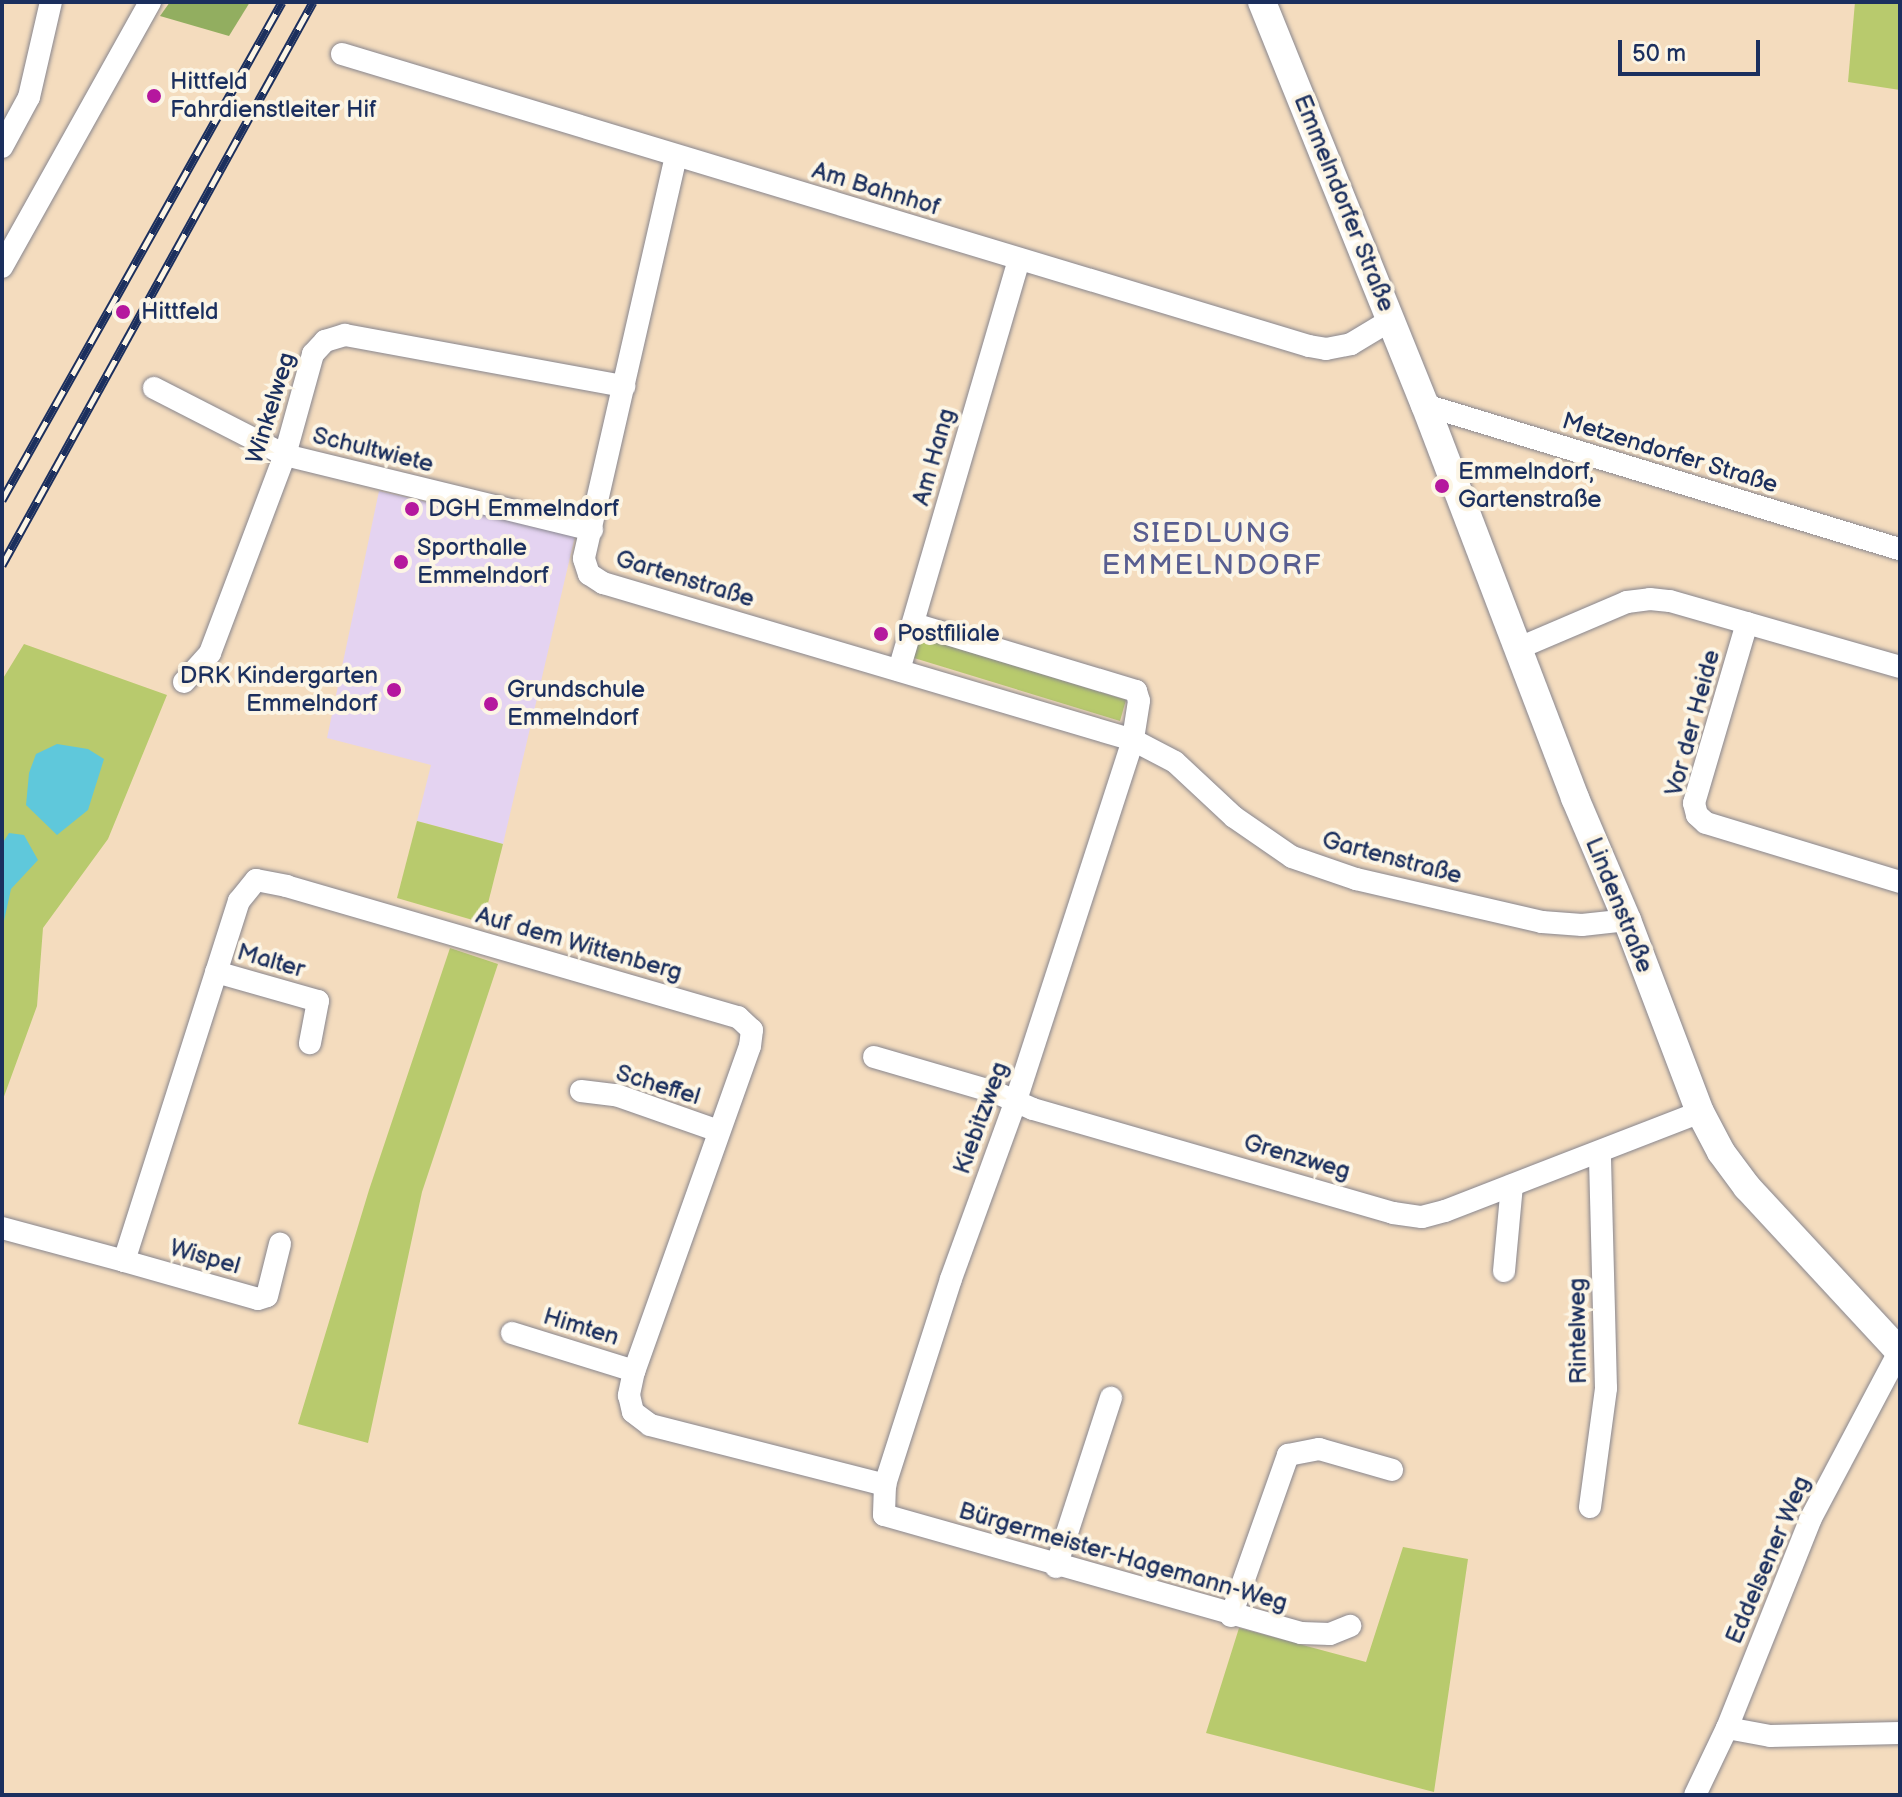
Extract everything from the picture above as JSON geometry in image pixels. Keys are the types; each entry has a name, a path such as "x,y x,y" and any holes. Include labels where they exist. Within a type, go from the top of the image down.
{"street":[{"path":"2,147 29,97 51,2"},
{"path":"2,267 150,2"},
{"name":"Emmelndorfer Straße","path":"1262,2 1425,405"},
{"name":"Am Bahnhof","path":"342,54 1309,346 1326,349 1351,344 1391,320"},
{"name":"Gartenstraße","path":"676,156 584,559 589,574 603,583 1133,740 1175,762 1234,817 1292,857 1356,879 1542,922 1582,925 1627,920"},
{"name":"Am Hang","path":"899,670 1019,259"},
{"name":"Winkelweg","path":"184,682 210,653 285,455 313,354 325,341 345,335 624,386"},
{"name":"Schultwiete","path":"154,388 285,455 592,530"},
{"name":"Metzendorfer Straße","path":"1425,405 1900,549"},
{"name":"Lindenstraße","path":"1425,405 1575,798 1627,920 1700,1112 1721,1152 1747,1187 1900,1351"},
{"name":"Vor der Heide","path":"1519,648 1627,602 1650,599 1670,601 1900,667"},
{"name":"Vor der Heide","path":"1747,623 1694,803 1697,815 1706,823 1900,882"},
{"path":"914,624 1136,691 1139,701 1133,740"},
{"name":"Kiebitzweg","path":"884,1515 885,1485 951,1279 1015,1103 1133,740"},
{"name":"Auf dem Wittenberg","path":"124,1261 239,901 256,880 286,886 738,1017 752,1030 750,1046 634,1371 629,1395 633,1412 650,1425 885,1485"},
{"name":"Malter","path":"216,972 318,1001 310,1043"},
{"name":"Grenzweg","path":"874,1057 997,1093 1015,1103 1393,1213 1422,1217 1600,1153 1700,1112"},
{"name":"Scheffel","path":"581,1091 616,1095 719,1131"},
{"name":"Rintelweg","path":"1590,1507 1606,1388 1600,1153"},
{"path":"1504,1271 1512,1185"},
{"path":"2,1228 124,1261"},
{"name":"Wispel","path":"124,1261 258,1299 267,1296 280,1244"},
{"name":"Himten","path":"512,1333 634,1371"},
{"name":"Eddelsener Weg","path":"1695,1795 1727,1728 1810,1520 1900,1351"},
{"path":"1056,1567 1111,1398"},
{"path":"1231,1616 1288,1455 1319,1449 1392,1470"},
{"name":"Bürgermeister-Hagemann-Weg","path":"884,1515 1056,1567 1301,1633 1330,1634 1350,1626"},
{"path":"1727,1728 1770,1736 1900,1733"}],"shaded area":[{"name":"Grundschule Emmelndorf","path":"379,491 575,536 503,844 417,821 431,765 327,738"}],"green space":[{"path":"170,2 250,2 229,36 160,16"},
{"path":"1855,2 1900,2 1900,90 1848,82"},
{"path":"920,637 1126,700 1120,721 914,658"},
{"path":"24,644 167,695 108,839 43,928 37,1006 2,1102 2,680"},
{"path":"417,821 503,844 483,923 397,898"},
{"path":"450,948 498,964 422,1192 368,1443 298,1424 369,1190"},
{"path":"1403,1547 1468,1559 1434,1792 1206,1733 1239,1628 1366,1662"}],"water":[{"path":"57,744 88,749 104,759 88,810 57,835 26,805 29,773 36,754"},
{"path":"9,833 24,835 38,860 11,889 2,930 2,844"}],"railway":[{"path":"2,500 282,2"},
{"path":"2,565 313,2"}],"place":[{"name":"Hittfeld Fahrdienstleiter Hif","path":"154,96"},
{"name":"Hittfeld","path":"123,312"},
{"name":"Emmelndorf, Gartenstraße","path":"1442,486"},
{"name":"DGH Emmelndorf","path":"412,509"},
{"name":"Sporthalle Emmelndorf","path":"401,562"},
{"name":"Postfiliale","path":"881,634"},
{"name":"DRK Kindergarten Emmelndorf","path":"394,690"},
{"name":"Grundschule Emmelndorf","path":"491,704"}],"district":[{"name":"SIEDLUNG EMMELNDORF","path":"1212,550"}]}
